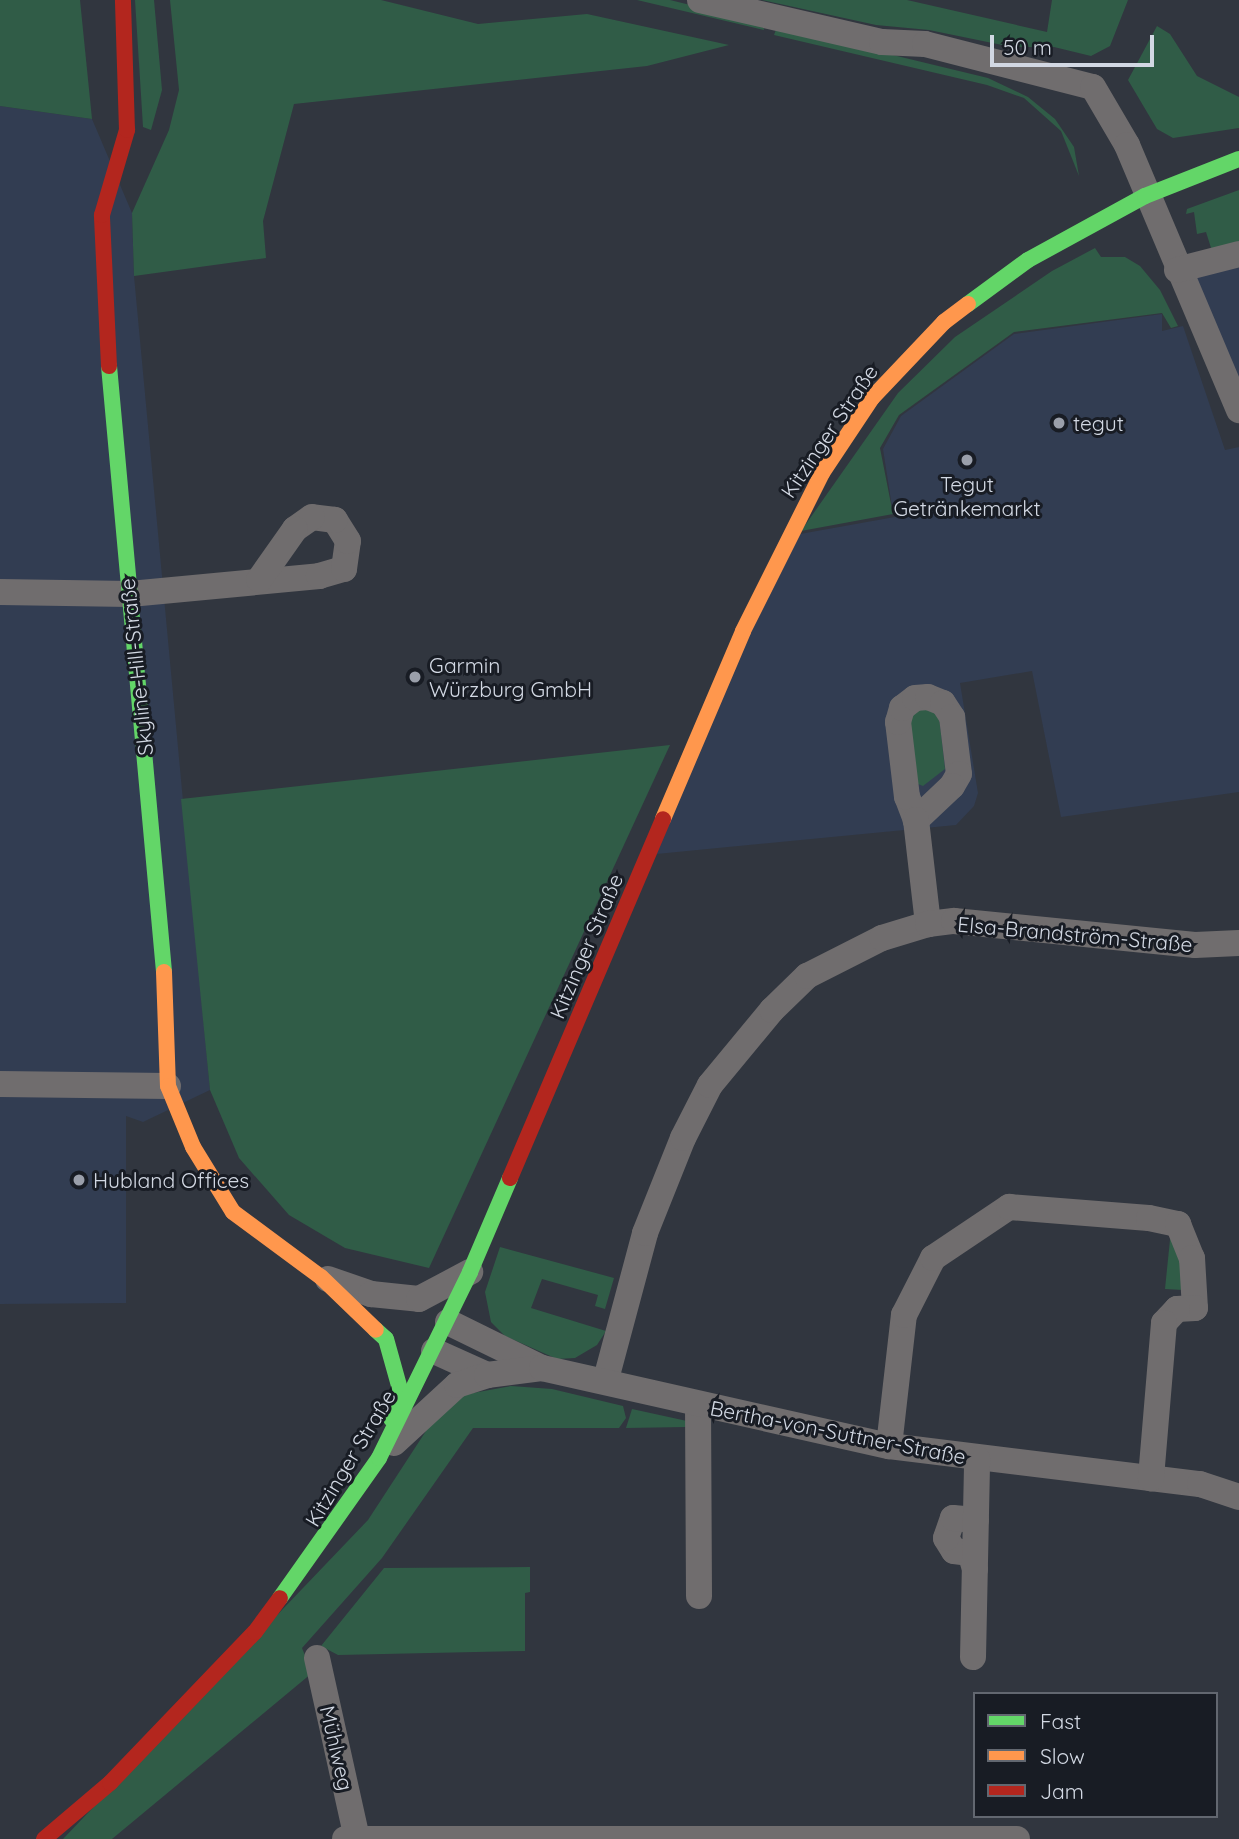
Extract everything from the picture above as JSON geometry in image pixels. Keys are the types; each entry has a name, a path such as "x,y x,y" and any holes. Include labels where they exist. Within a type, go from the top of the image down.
{"street":[{"name":"Skyline-Hill-Straße","path":"123,0 127,130 102,215 101,252 122,538 130,594 168,1008 168,1086 193,1147 233,1212 321,1277 386,1339 400,1389 379,1458"},
{"path":"700,0 882,42 925,44 1093,87 1117,125 1145,196 1239,410"},
{"name":"Kitzinger Straße","path":"44,1839 110,1783 255,1632 321,1545 379,1458 448,1322 743,631 822,472 872,398 944,322 1028,260 1145,196 1239,159"},
{"path":"1177,270 1239,254"},
{"path":"0,592 130,594 260,580"},
{"path":"916,820 928,924"},
{"name":"Elsa-Brandström-Straße","path":"606,1379 656,1202 710,1085 772,1010 807,976 882,938 928,924 954,921 1195,945 1234,941"},
{"path":"0,1084 168,1086"},
{"path":"889,1446 904,1315 933,1258 1009,1207 1149,1218 1178,1224 1192,1258 1195,1308 1177,1309 1164,1323 1151,1478"},
{"name":"Skyline-Hill-Straße","path":"321,1277 371,1294 419,1299 470,1272"},
{"name":"Bertha-von-Suttner-Straße","path":"448,1322 542,1368 606,1379 698,1404 889,1446 977,1459 1200,1484 1239,1497"},
{"path":"434,1351 487,1375"},
{"name":"Bertha-von-Suttner-Straße","path":"379,1458 457,1385 487,1375 542,1368"},
{"name":"Bertha-von-Suttner-Straße","path":"698,1404 699,1595"},
{"name":"Bertha-von-Suttner-Straße","path":"974,1657 977,1459"},
{"name":"Mühlweg","path":"317,1657 353,1838"},
{"path":"353,1838 1017,1839"}],"shaded area":[{"path":"0,106 92,119 132,213 134,276 210,1090 143,1122 126,1116 126,1303 0,1304"},
{"path":"1239,254 1239,405 1177,270"},
{"path":"1162,314 1162,331 1183,326 1225,450 1239,447 1239,792 1061,817 1032,671 960,683 978,793 974,806 956,825 646,855 789,536 995,499 893,513 883,449 901,416 1014,334"}],"green space":[{"path":"0,0 80,0 92,119 0,106"},
{"path":"135,0 154,0 162,90 151,130 143,127"},
{"path":"170,0 381,0 478,24 587,14 729,45 647,66 294,104 263,221 266,258 134,276 132,213 169,130 179,90"},
{"path":"637,0 670,0 763,23 764,30"},
{"path":"762,0 907,0 1047,32 1052,0 1128,0 1110,46 1091,56 1054,47 1012,47 929,30 876,25"},
{"path":"1157,26 1170,34 1197,76 1239,97 1239,128 1173,138 1157,129 1128,80"},
{"path":"777,27 988,78 1028,97 1055,119 1074,147 1079,176 1061,131 1024,98 987,85 774,35"},
{"path":"1239,190 1239,245 1212,251 1206,232 1197,234 1194,212 1186,214 1187,209"},
{"path":"1095,248 1101,257 1125,257 1140,266 1160,290 1178,326 1171,328 1162,313 1014,332 899,415 880,448 893,514 801,531 898,393 955,337 1052,271"},
{"path":"922,706 939,716 945,769 923,786 918,784 910,722 912,711"},
{"path":"670,745 429,1268 345,1248 289,1215 239,1158 210,1090 181,799"},
{"path":"1171,1230 1181,1236 1183,1290 1165,1289"},
{"path":"500,1247 614,1278 605,1309 595,1306 598,1295 542,1279 531,1308 606,1331 597,1345 575,1358 557,1359 505,1336 491,1322 485,1292"},
{"path":"511,1386 552,1389 623,1406 626,1418 619,1428 473,1428 382,1558 302,1648 312,1673 112,1839 63,1839 368,1520 439,1411 462,1395"},
{"path":"632,1409 687,1421 686,1427 626,1428"},
{"path":"530,1567 530,1592 525,1593 525,1651 338,1655 321,1646 384,1568"}],"traffic: fast":[{"path":"968,304 1028,260 1145,196 1239,159"},
{"path":"109,366 164,972"},
{"path":"280,1598 379,1458 470,1272 510,1178"},
{"path":"376,1330 386,1339 400,1389 391,1419"}],"traffic: slow":[{"path":"663,819 743,631 822,473 872,398 944,322 968,304"},
{"path":"164,972 168,1086 193,1147 233,1212 321,1277 376,1330"}],"traffic: jam":[{"path":"109,366 102,215 127,130 123,0"},
{"path":"510,1178 663,819"},
{"path":"44,1839 110,1783 255,1632 280,1598"}],"place":[{"name":"tegut","path":"1059,423"},
{"name":"Tegut Getränkemarkt","path":"967,460"},
{"name":"Garmin Würzburg GmbH","path":"415,677"},
{"name":"Hubland Offices","path":"79,1180"}]}
